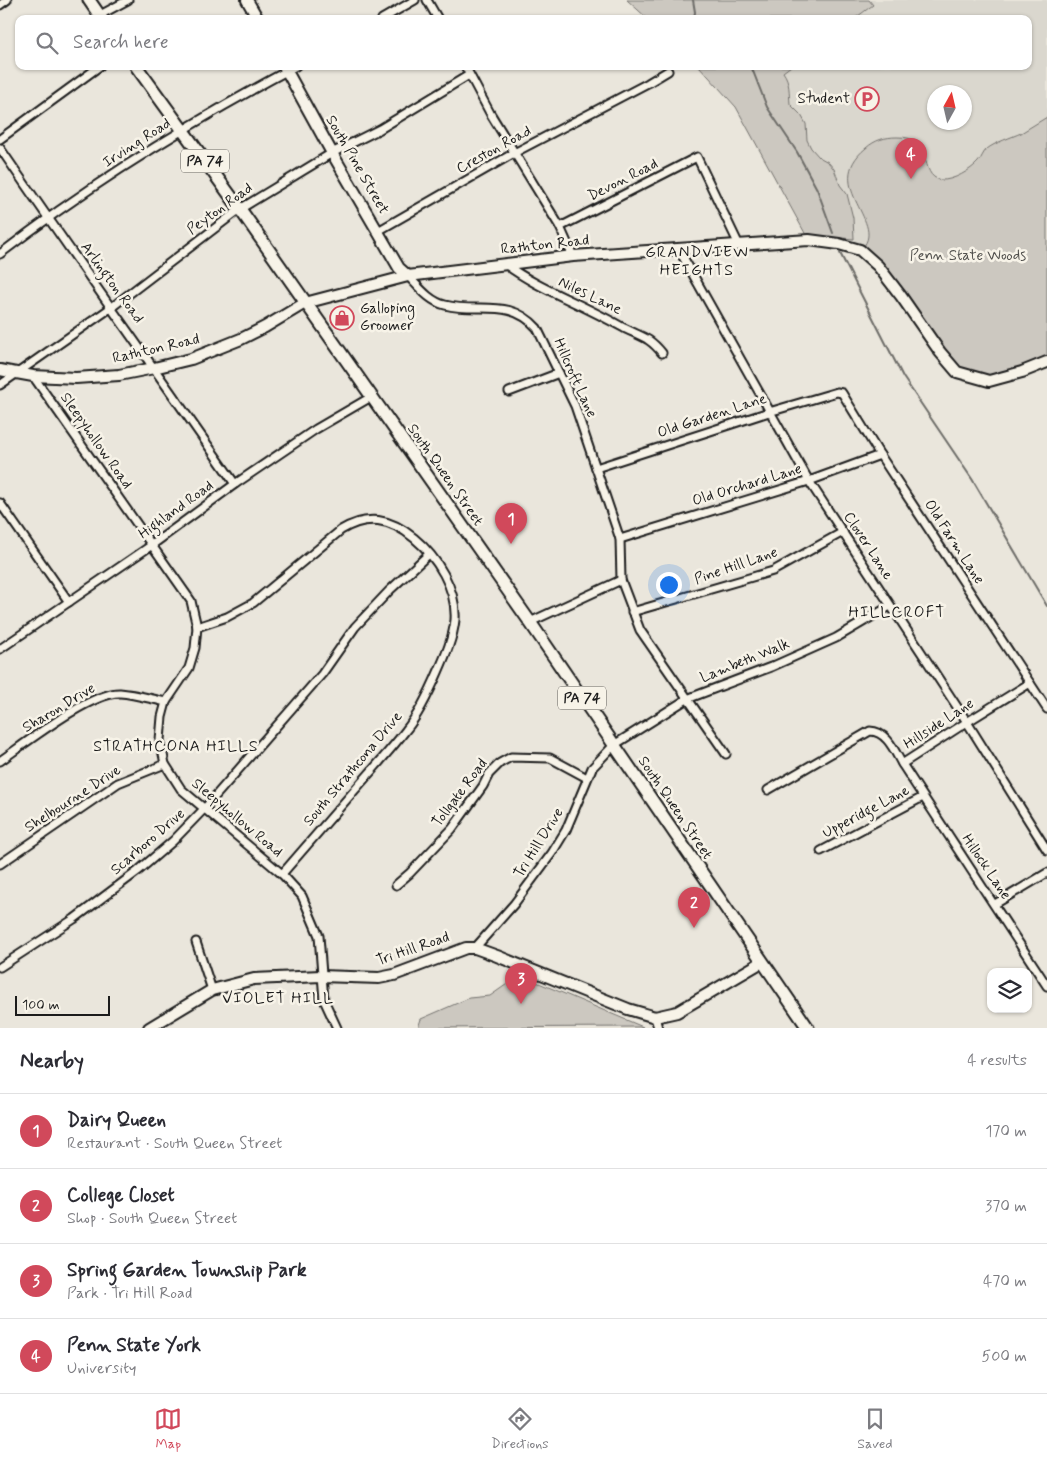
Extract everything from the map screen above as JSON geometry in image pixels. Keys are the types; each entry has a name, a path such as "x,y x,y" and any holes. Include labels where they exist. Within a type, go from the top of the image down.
{"main road":[{"path":"89,0 100,15"},
{"name":"South Queen Street","path":"139,70 240,209 530,622 808,1028"}],"street":[{"path":"0,5 7,0"},
{"path":"104,15 128,0"},
{"path":"247,0 256,15"},
{"path":"389,15 415,0"},
{"path":"427,0 436,15"},
{"path":"0,139 95,70"},
{"name":"Irving Road","path":"0,254 47,218 182,130 286,70"},
{"name":"South Pine Street","path":"290,70 332,153 398,268 408,276"},
{"path":"467,70 490,114 560,226 573,256"},
{"name":"Creston Road","path":"378,232 514,153 668,71"},
{"name":"Peyton Road","path":"0,385 112,308 240,209 332,153 380,129 469,75"},
{"name":"Arlington Road","path":"0,148 47,218 235,484"},
{"name":"Devon Road","path":"560,226 697,157 740,245"},
{"name":"Rathton Road","path":"0,370 33,376 76,378 119,375 154,368 190,359 241,339 305,303 408,276 573,256 809,240 839,244 860,250 878,266 940,352 957,372 989,381 1022,372 1047,362"},
{"name":"Clover Lane","path":"678,248 808,481 967,722 1047,850"},
{"name":"Niles Lane","path":"505,264 534,284 646,337 662,353"},
{"name":"Hillcroft Lane","path":"408,276 428,296 444,305 500,308 516,312 528,319 537,328 575,406 620,539 621,580 632,612 640,630 726,754"},
{"path":"509,392 559,373"},
{"name":"Sleepyhollow Road","path":"33,376 191,601 198,627 195,648 189,668 166,702 162,717 160,740 165,764 181,789 282,874 302,896 319,936 324,1000 336,1028"},
{"name":"Old Garden Lane","path":"596,468 837,392"},
{"name":"Old Farm Lane","path":"837,392 842,393 880,456 1047,709"},
{"name":"Highland Road","path":"0,648 152,545 235,484 316,429 371,396"},
{"name":"Old Orchard Lane","path":"620,539 808,481 880,456"},
{"path":"0,503 69,602"},
{"path":"0,517 7,513"},
{"path":"198,627 227,617 253,602 341,530 353,523 370,519 390,523 416,539 429,554"},
{"name":"Pine Hill Lane","path":"632,612 773,571 843,532"},
{"name":"South Strathcona Drive","path":"282,874 407,729 426,698 446,655 452,640 455,619 454,607 446,579 429,554"},
{"name":"Scarboro Drive","path":"0,967 74,919 138,871 173,841 204,809 322,674 355,628 390,590 429,554"},
{"path":"530,622 621,580"},
{"name":"Lambeth Walk","path":"614,745 687,699 770,667 836,638 890,606"},
{"name":"Hillside Lane","path":"768,790 870,731 876,731 884,735 902,764 1030,683"},
{"name":"Sharon Drive","path":"0,761 102,695 120,693 166,702"},
{"name":"Tri Hill Drive","path":"475,948 514,904 552,853 566,830 587,778 595,764 614,745"},
{"name":"Tollgate Road","path":"396,885 410,873 452,828 483,786 489,774 500,763 511,758 550,758 587,778"},
{"name":"Shelbourne Drive","path":"0,864 118,783 165,764"},
{"name":"Hillock Lane","path":"902,764 1047,986"},
{"name":"Upperidge Lane","path":"821,851 923,798"},
{"path":"995,904 1047,873"},
{"path":"196,942 212,990"},
{"path":"475,948 628,1009 655,1017 677,1012 762,962"},
{"name":"Tri Hill Road","path":"148,1028 212,990 254,979 321,976 380,978 394,975 459,949 475,948"},
{"path":"655,1017 658,1028"}],"shaded area":[{"path":"869,0 1047,0 1047,362 865,246 806,235 736,107 786,70 1032,70 1032,15 859,15 873,5"}],"green space":[{"path":"627,0 869,0 873,5 859,15 644,15"},
{"path":"703,70 786,70 783,72 788,83 790,104 801,115 806,124 807,140 819,157 828,162 834,169 840,185 847,194 853,218 854,239 806,235 736,107"},
{"name":"Penn State Woods","path":"1047,117 1047,362 989,381 957,372 860,250 867,240 867,228 852,190 850,176 854,162 869,145 877,141 893,137 909,138 922,149 929,171 934,177 941,180 951,179 971,168 990,147 1021,133"},
{"path":"520,975 643,1027 418,1028 421,1019 469,998 490,996"}],"waterway":[{"path":"693,0 695,15"},
{"path":"753,70 767,107 797,152 817,189 833,233"},
{"path":"840,253 903,377 972,479 1047,606"}],"place":[{"name":"Student","path":"867,99"},
{"name":"Penn State York","path":"911,179"},
{"name":"Galloping Groomer","path":"342,318"},
{"name":"Dairy Queen","path":"511,544"},
{"name":"College Closet","path":"694,928"},
{"name":"Spring Garden Township Park","path":"521,1004"}],"district":[{"name":"GRANDVIEW HEIGHTS","path":"697,261"},
{"name":"HILLCROFT","path":"897,612"},
{"name":"STRATHCONA HILLS","path":"176,746"},
{"name":"VIOLET HILL","path":"278,998"}]}
